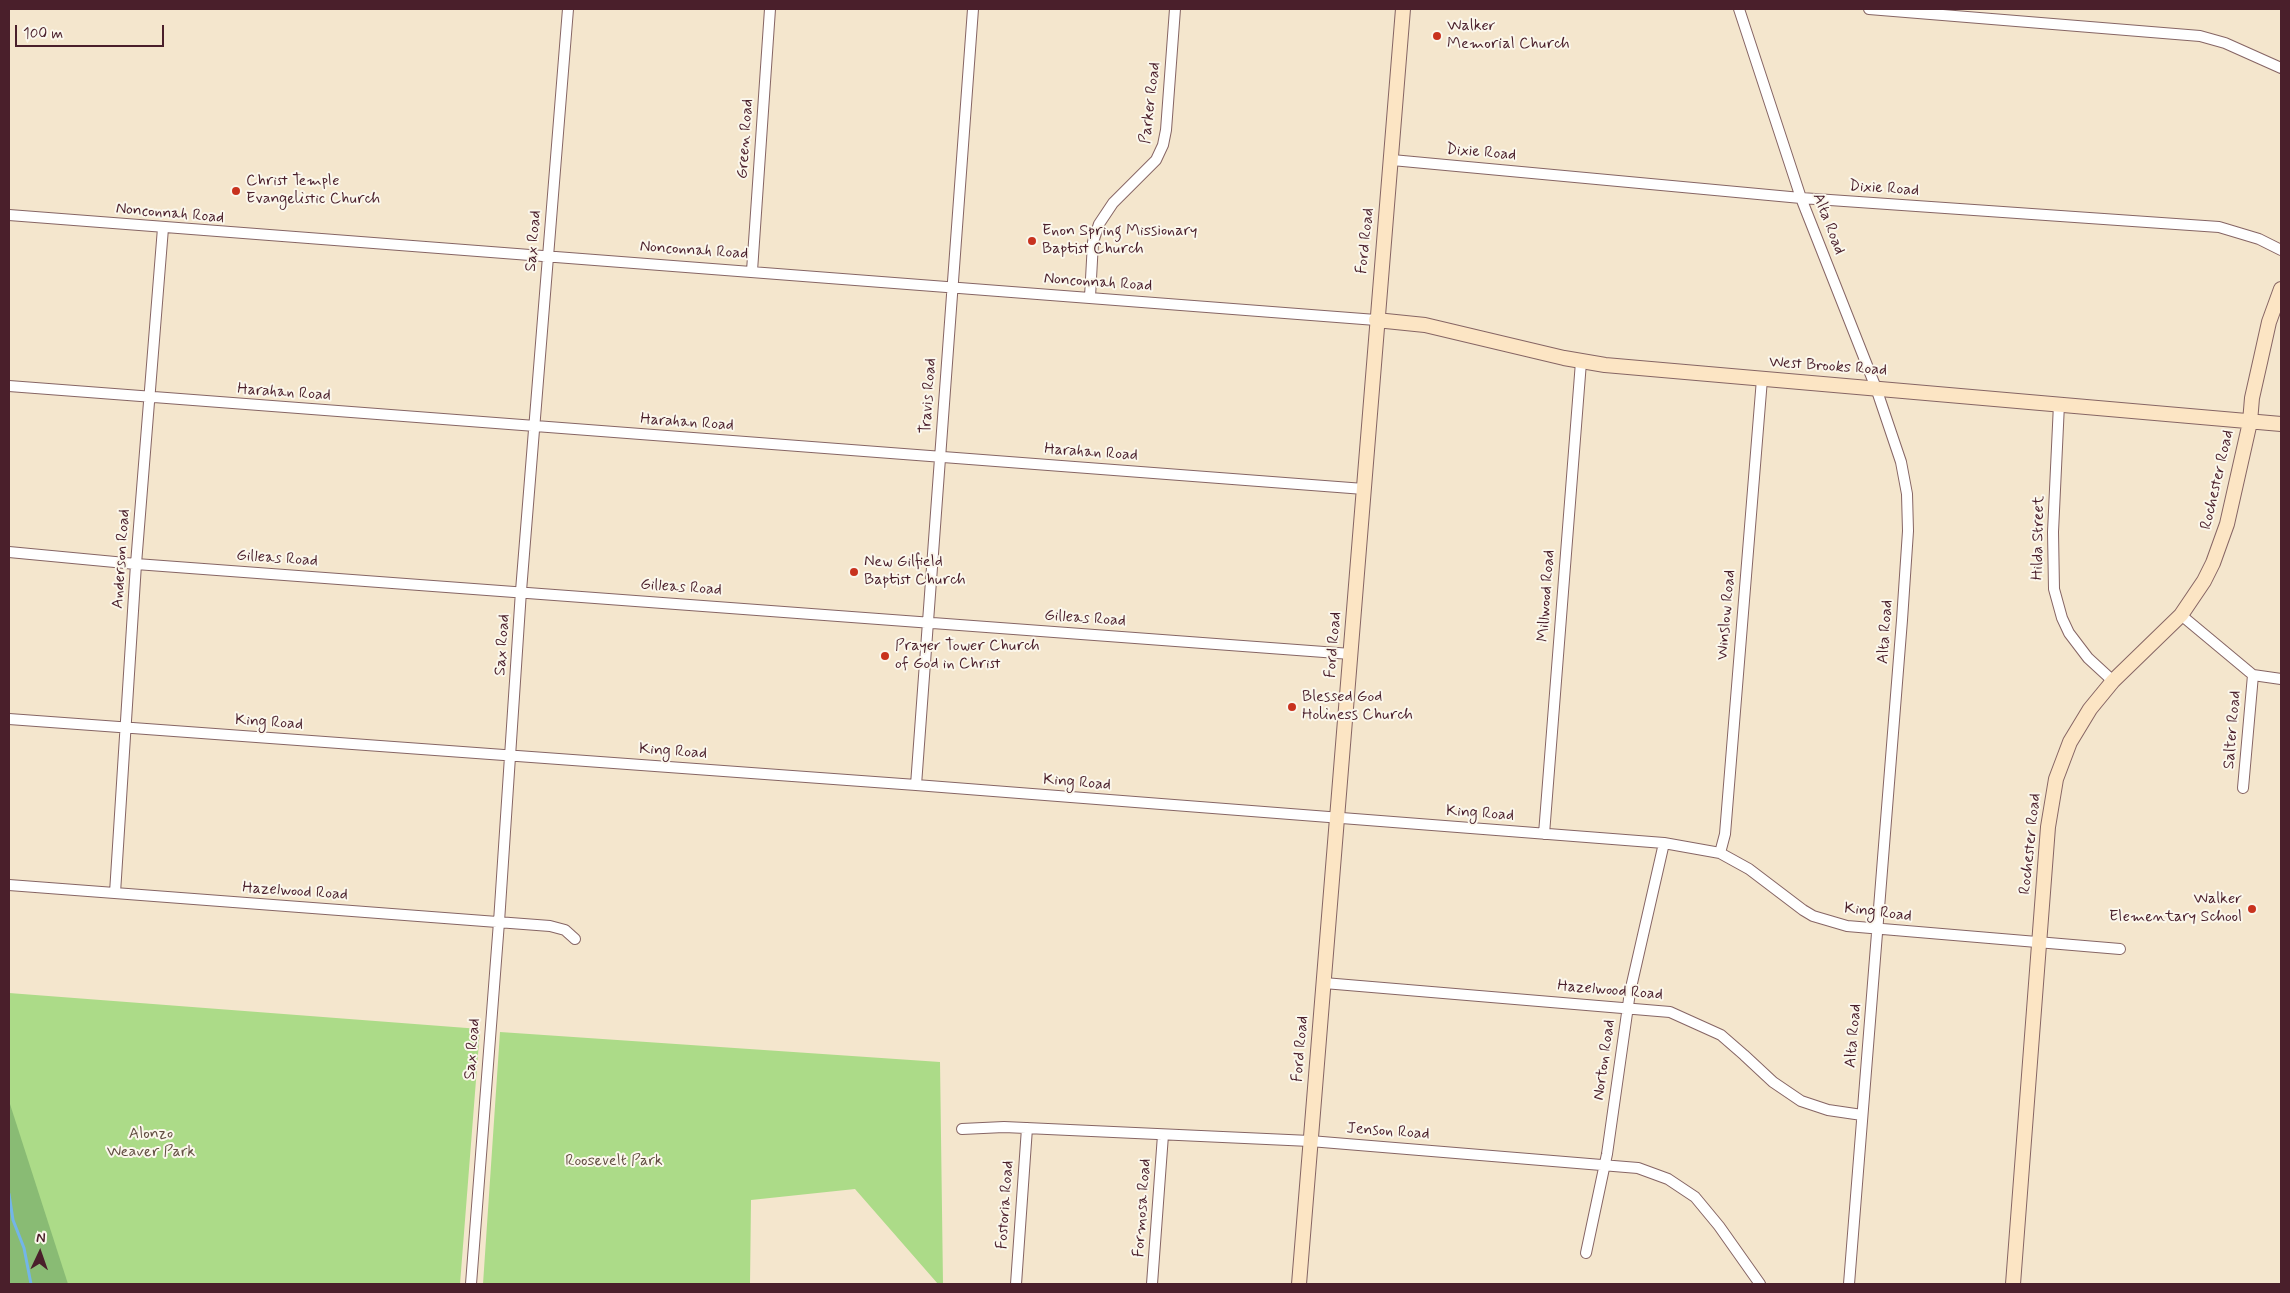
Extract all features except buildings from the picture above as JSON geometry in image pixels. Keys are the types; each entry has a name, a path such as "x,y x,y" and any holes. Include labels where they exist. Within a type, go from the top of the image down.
{"street":[{"name":"Sax Road","path":"471,1284 534,427 568,9"},
{"name":"Green Road","path":"752,271 770,9"},
{"name":"Travis Road","path":"916,785 973,9"},
{"name":"Parker Road","path":"1090,297 1093,242 1099,224 1113,203 1156,160 1163,145 1166,130 1175,9"},
{"name":"Ford Road","path":"1299,1284 1351,654 1376,320 1392,160 1403,9"},
{"name":"Alta Road","path":"1740,9 1802,198 1876,388 1901,462 1908,511 1850,1284"},
{"path":"1869,9 2200,36 2225,43 2281,68"},
{"name":"Dixie Road","path":"1392,160 1802,198 2219,228 2259,239 2281,250"},
{"name":"Nonconnah Road","path":"9,215 1376,320"},
{"name":"Anderson Road","path":"115,893 136,564 163,228"},
{"name":"Rochester Road","path":"2013,1284 2049,816 2056,779 2078,726 2113,681 2181,615 2204,581 2217,553 2227,524 2250,422 2252,398 2269,322 2281,289"},
{"name":"West Brooks Road","path":"1376,320 1424,324 1454,330 1581,362 2281,424"},
{"name":"Millwood Road","path":"1544,834 1581,362"},
{"name":"Winslow Road","path":"1720,853 1725,834 1762,379"},
{"name":"Harahan Road","path":"9,386 1364,489"},
{"name":"Hilda Street","path":"2059,404 2053,541 2054,589 2062,618 2069,633 2088,658 2113,681"},
{"name":"Gilleas Road","path":"9,552 136,564 522,591 1351,654"},
{"path":"2181,615 2253,674 2281,679"},
{"name":"Salter Road","path":"2243,788 2253,674"},
{"name":"King Road","path":"9,719 1664,842 1720,853 1749,869 1783,896 1814,916 1847,926 2120,949"},
{"name":"Norton Road","path":"1586,1253 1606,1164 1628,1006 1664,842"},
{"name":"Hazelwood Road","path":"9,885 558,927 575,939"},
{"name":"Hazelwood Road","path":"1324,983 1628,1006 1670,1012 1721,1035 1773,1082 1801,1101 1828,1110 1862,1115"},
{"name":"Jenson Road","path":"962,1129 1027,1128 1310,1142 1606,1164 1646,1170 1668,1179 1685,1189 1706,1209 1760,1284"},
{"name":"Fostoria Road","path":"1016,1284 1027,1128"},
{"name":"Formosa Road","path":"1152,1284 1163,1135"}],"green space":[{"name":"Alonzo Weaver Park","path":"9,993 480,1029 460,1284 9,1284"},
{"name":"Roosevelt Park","path":"500,1032 940,1062 943,1284 938,1284 855,1189 751,1200 750,1284 483,1284"},
{"path":"9,1101 68,1284 9,1284"}],"waterway":[{"path":"9,1194 13,1220 24,1248 31,1284"}],"place":[{"name":"Walker Memorial Church","path":"1437,36"},
{"name":"Christ Temple Evangelistic Church","path":"236,191"},
{"name":"Enon Spring Missionary Baptist Church","path":"1032,241"},
{"name":"New Gilfield Baptist Church","path":"854,572"},
{"name":"Prayer Tower Church of God in Christ","path":"885,656"},
{"name":"Blessed God Holiness Church","path":"1292,707"},
{"name":"Walker Elementary School","path":"2252,909"}]}
